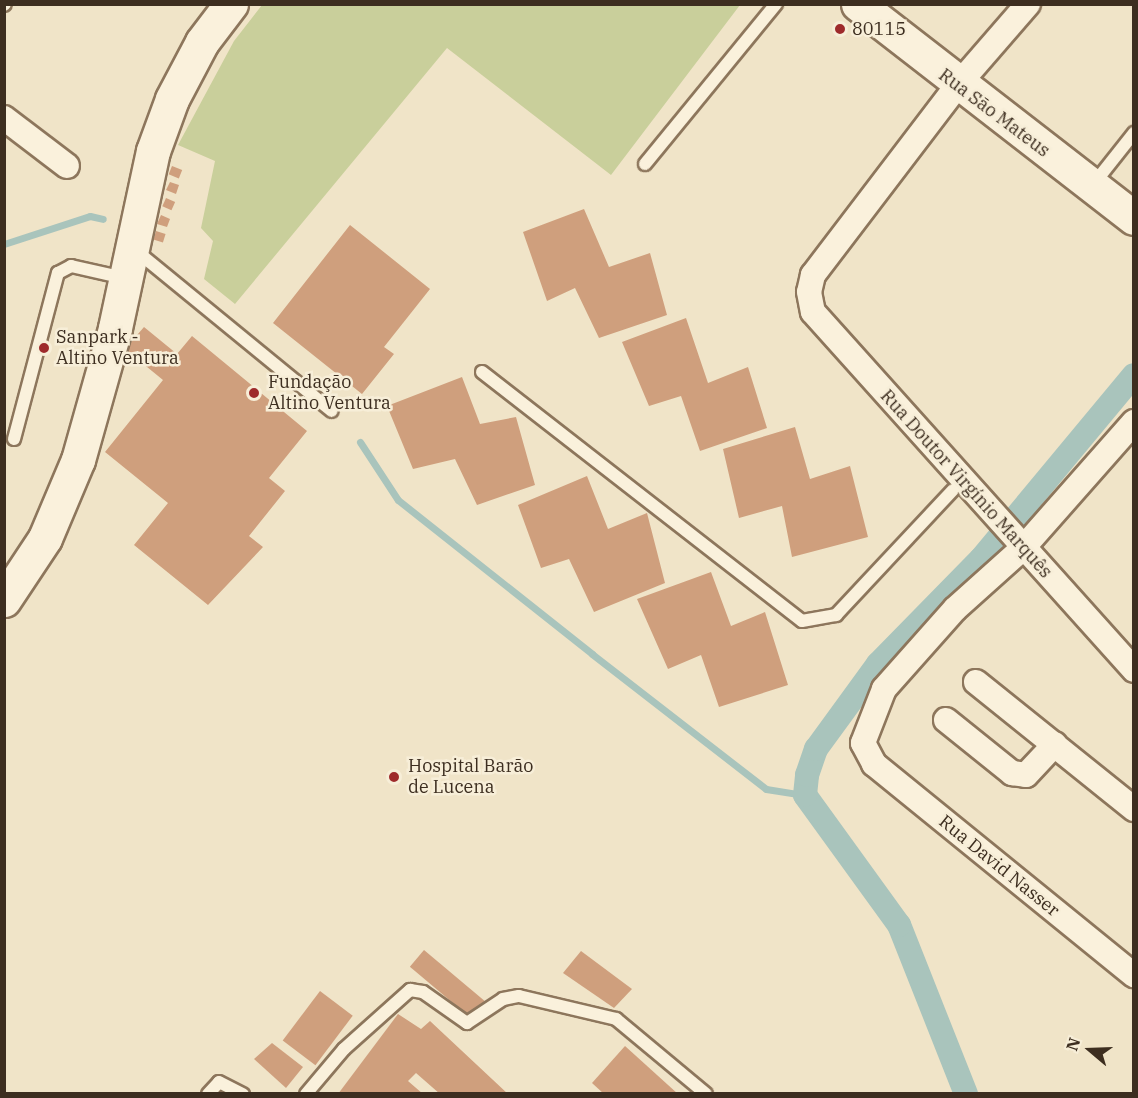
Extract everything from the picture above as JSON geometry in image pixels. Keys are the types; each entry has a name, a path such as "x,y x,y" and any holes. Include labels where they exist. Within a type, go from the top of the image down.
{"main road":[{"path":"4,600 62,504 126,279 153,151 172,99 202,42 231,4"},
{"name":"Rua São Mateus","path":"858,4 957,86 1134,218"}],"street":[{"path":"957,86 1028,4"},
{"name":"Rua Doutor Virgínio Marquês","path":"957,86 813,275 809,292 813,312 958,484 988,508 1134,670"},
{"path":"4,118 67,166"},
{"path":"1019,543 1134,422"},
{"name":"Rua David Nasser","path":"1019,543 955,609 885,689 865,728 866,755 1134,975"},
{"path":"976,682 1134,809"},
{"path":"946,720 1011,773 1026,775 1055,744"}],"lane":[{"path":"645,164 776,4"},
{"path":"1092,187 1134,133"},
{"path":"132,247 332,411"},
{"path":"14,439 58,273 71,266 126,279"},
{"path":"482,372 802,621 836,615 958,484"},
{"path":"306,1094 345,1049 410,990 423,992 467,1023 503,999 519,996 616,1019 706,1094"},
{"path":"208,1094 219,1082 243,1094"}],"green space":[{"path":"262,5 740,5 611,175 447,48 235,304 204,279 213,241 201,228 215,161 178,145 234,41"}],"building":[{"path":"172,166 182,170 179,178 169,174"},
{"path":"170,182 179,185 176,194 166,190"},
{"path":"166,198 175,202 171,210 162,206"},
{"path":"584,209 609,267 650,253 667,315 599,338 575,288 547,301 523,232"},
{"path":"161,215 170,219 167,227 157,224"},
{"path":"350,225 430,289 384,347 394,354 362,394 273,323"},
{"path":"156,231 166,234 163,243 153,240"},
{"path":"686,318 708,383 748,367 767,428 700,451 681,396 649,406 622,342"},
{"path":"144,327 177,354 192,336 307,431 269,478 285,491 249,536 263,547 208,605 134,545 168,503 105,452 163,380 125,349"},
{"path":"462,377 480,424 516,417 535,485 477,505 455,459 413,469 387,406"},
{"path":"795,427 810,479 850,466 868,537 792,557 782,506 739,518 723,449"},
{"path":"587,476 608,529 647,513 665,583 594,612 569,559 541,568 518,505"},
{"path":"711,572 731,626 765,612 788,685 719,707 701,655 668,669 637,599"},
{"path":"424,950 485,1001 471,1018 410,967"},
{"path":"581,951 632,989 614,1008 563,973"},
{"path":"320,991 353,1016 315,1065 283,1041"},
{"path":"398,1014 421,1029 430,1021 508,1094 440,1094 416,1073 408,1081 423,1094 338,1094"},
{"path":"272,1043 303,1067 286,1088 254,1059"},
{"path":"625,1046 678,1094 604,1094 592,1083"}],"waterway":[{"path":"4,244 90,216 103,219"},
{"path":"966,1094 899,925 805,795 807,775 816,749 878,664 981,559 1134,375"},
{"path":"360,442 398,500 592,654 766,789 805,795"}],"place":[{"name":"80115","path":"840,29"},
{"name":"Sanpark - Altino Ventura","path":"44,348"},
{"name":"Fundação Altino Ventura","path":"254,393"},
{"name":"Hospital Barão de Lucena","path":"394,777"}]}
